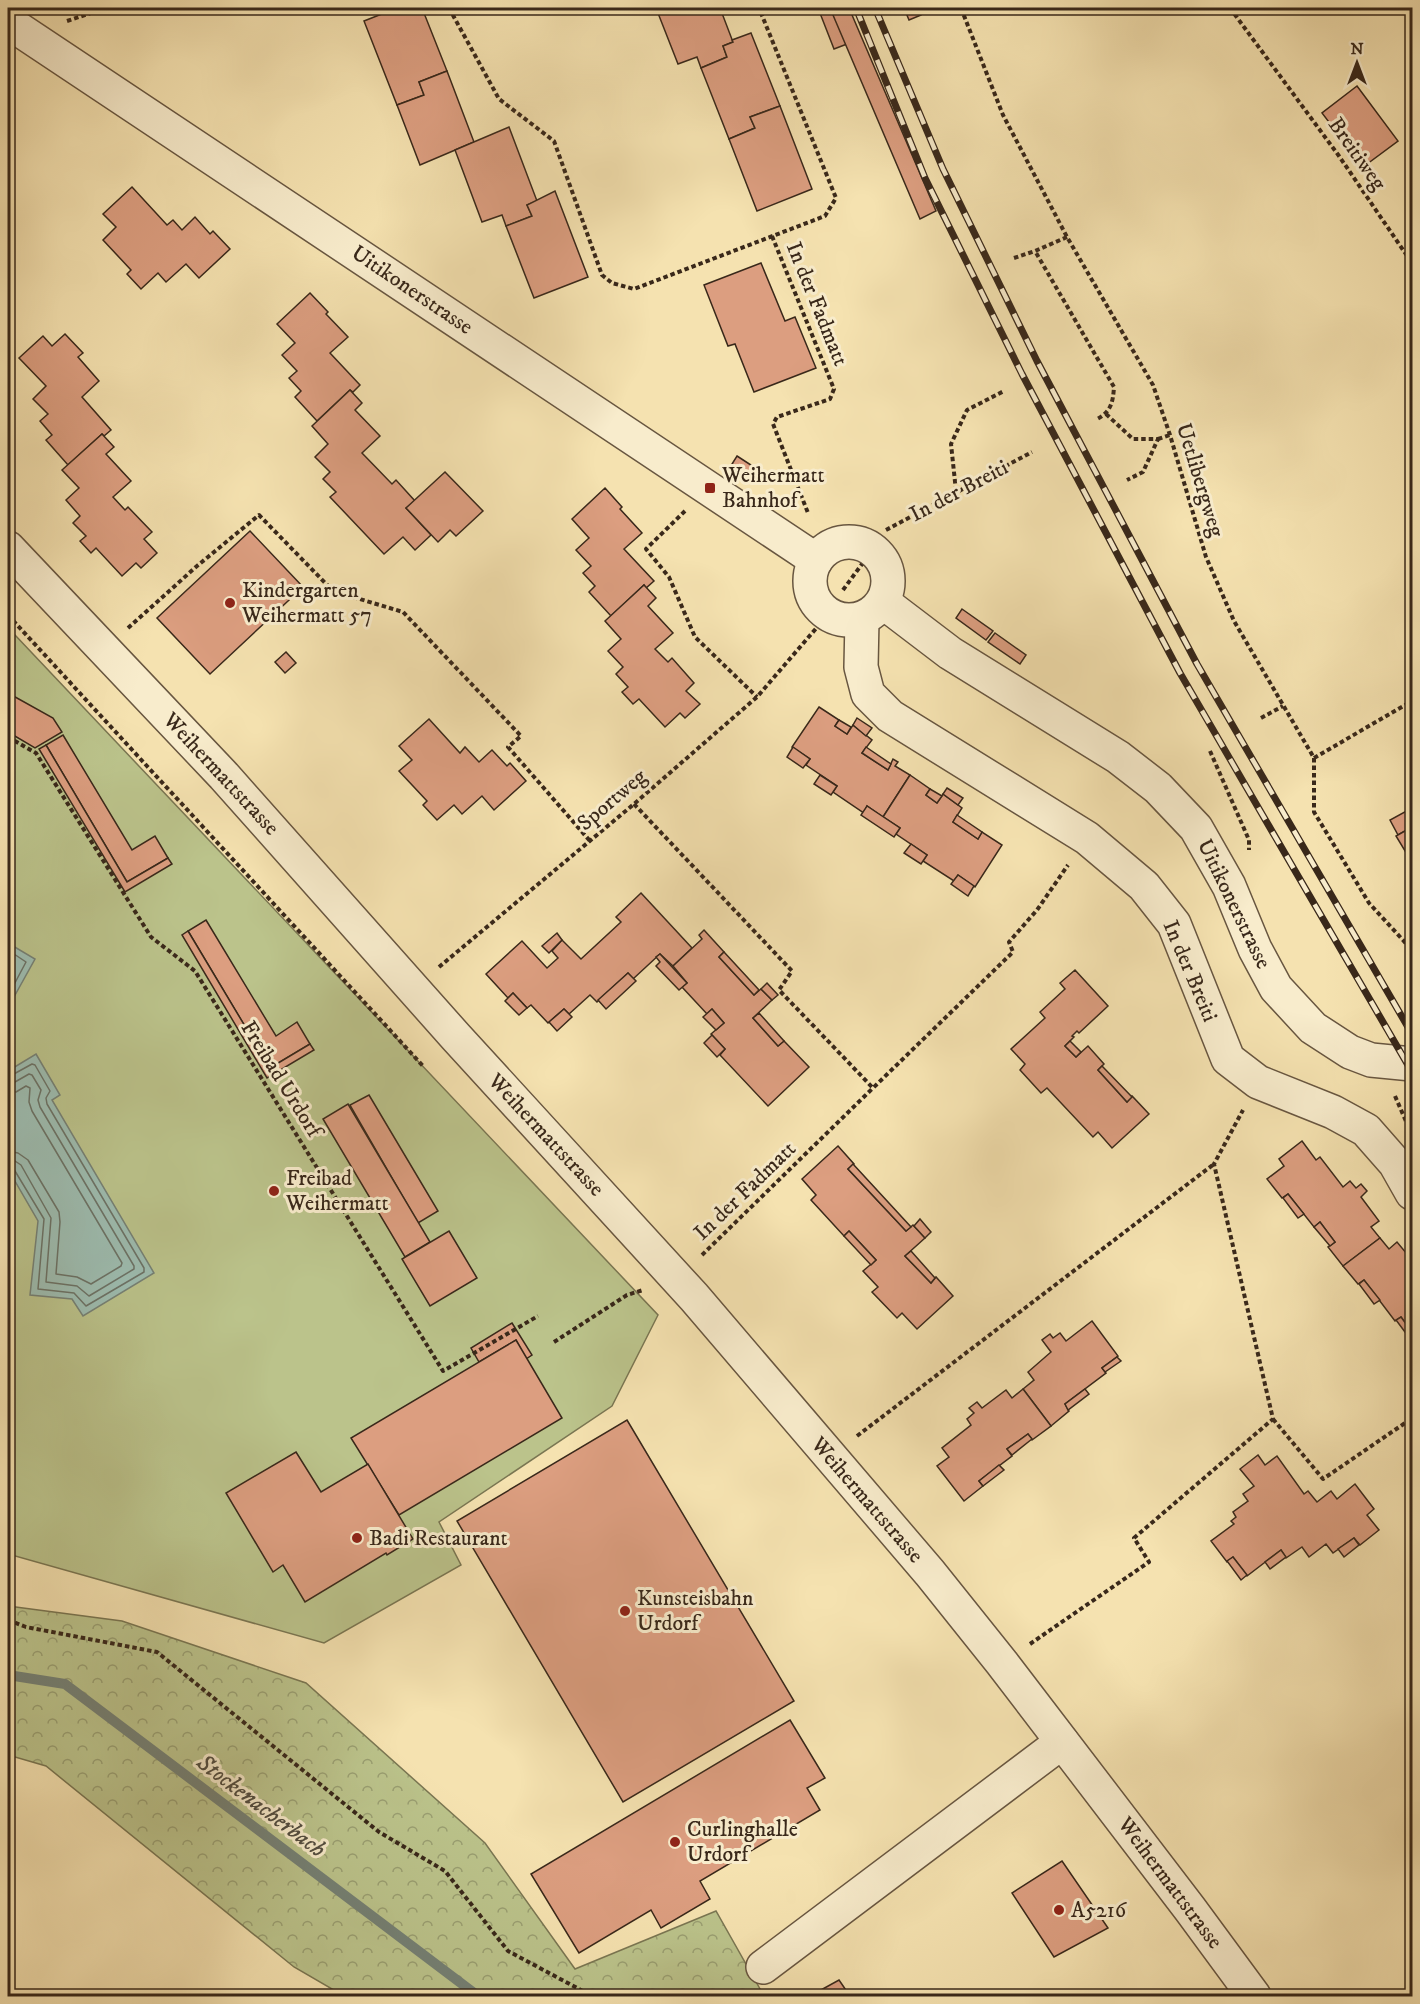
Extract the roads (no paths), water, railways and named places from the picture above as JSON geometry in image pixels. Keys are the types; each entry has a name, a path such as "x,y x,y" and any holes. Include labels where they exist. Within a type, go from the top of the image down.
{"street":[{"name":"Uitikonerstrasse","path":"8,22 710,488 820,555"},
{"path":"837,543 865,544 872,549 884,563 889,578 888,591 873,611 848,621 827,614 818,606 811,594 809,580 820,555 837,543"},
{"name":"Weihermattstrasse","path":"8,548 224,776 456,1037 678,1279 930,1573 1002,1663 1254,1996"},
{"name":"Uitikonerstrasse","path":"873,611 950,653 1118,758 1158,788 1196,828 1229,886 1255,949 1276,988 1313,1028 1350,1052 1371,1060 1413,1064"},
{"name":"In der Breiti","path":"873,611 861,667 868,694 890,716 1087,838 1144,886 1174,924 1228,1059 1258,1082 1333,1112 1366,1130 1395,1163 1413,1193"},
{"path":"762,1967 1062,1742"}],"water":[{"path":"8,943 35,959 9,1006 14,1016 8,1020"},
{"path":"36,1054 60,1095 52,1100 154,1273 83,1316 72,1299 30,1295 38,1221 8,1169 8,1071"}],"waterway":[{"name":"Stockenacherbach","path":"8,1675 65,1684 478,1996"}],"railway":[{"path":"856,8 925,178 1022,374 1180,673 1412,1072"},
{"path":"875,8 943,169 1037,361 1197,664 1412,1034"}],"place":[{"name":"Weihermatt Bahnhof","path":"710,488"},
{"name":"Kindergarten Weihermatt 57","path":"230,603"},
{"name":"Freibad Weihermatt","path":"274,1191"},
{"name":"Badi Restaurant","path":"357,1538"},
{"name":"Kunsteisbahn Urdorf","path":"625,1611"},
{"name":"Curlinghalle Urdorf","path":"675,1842"},
{"name":"A5216","path":"1059,1910"}]}
